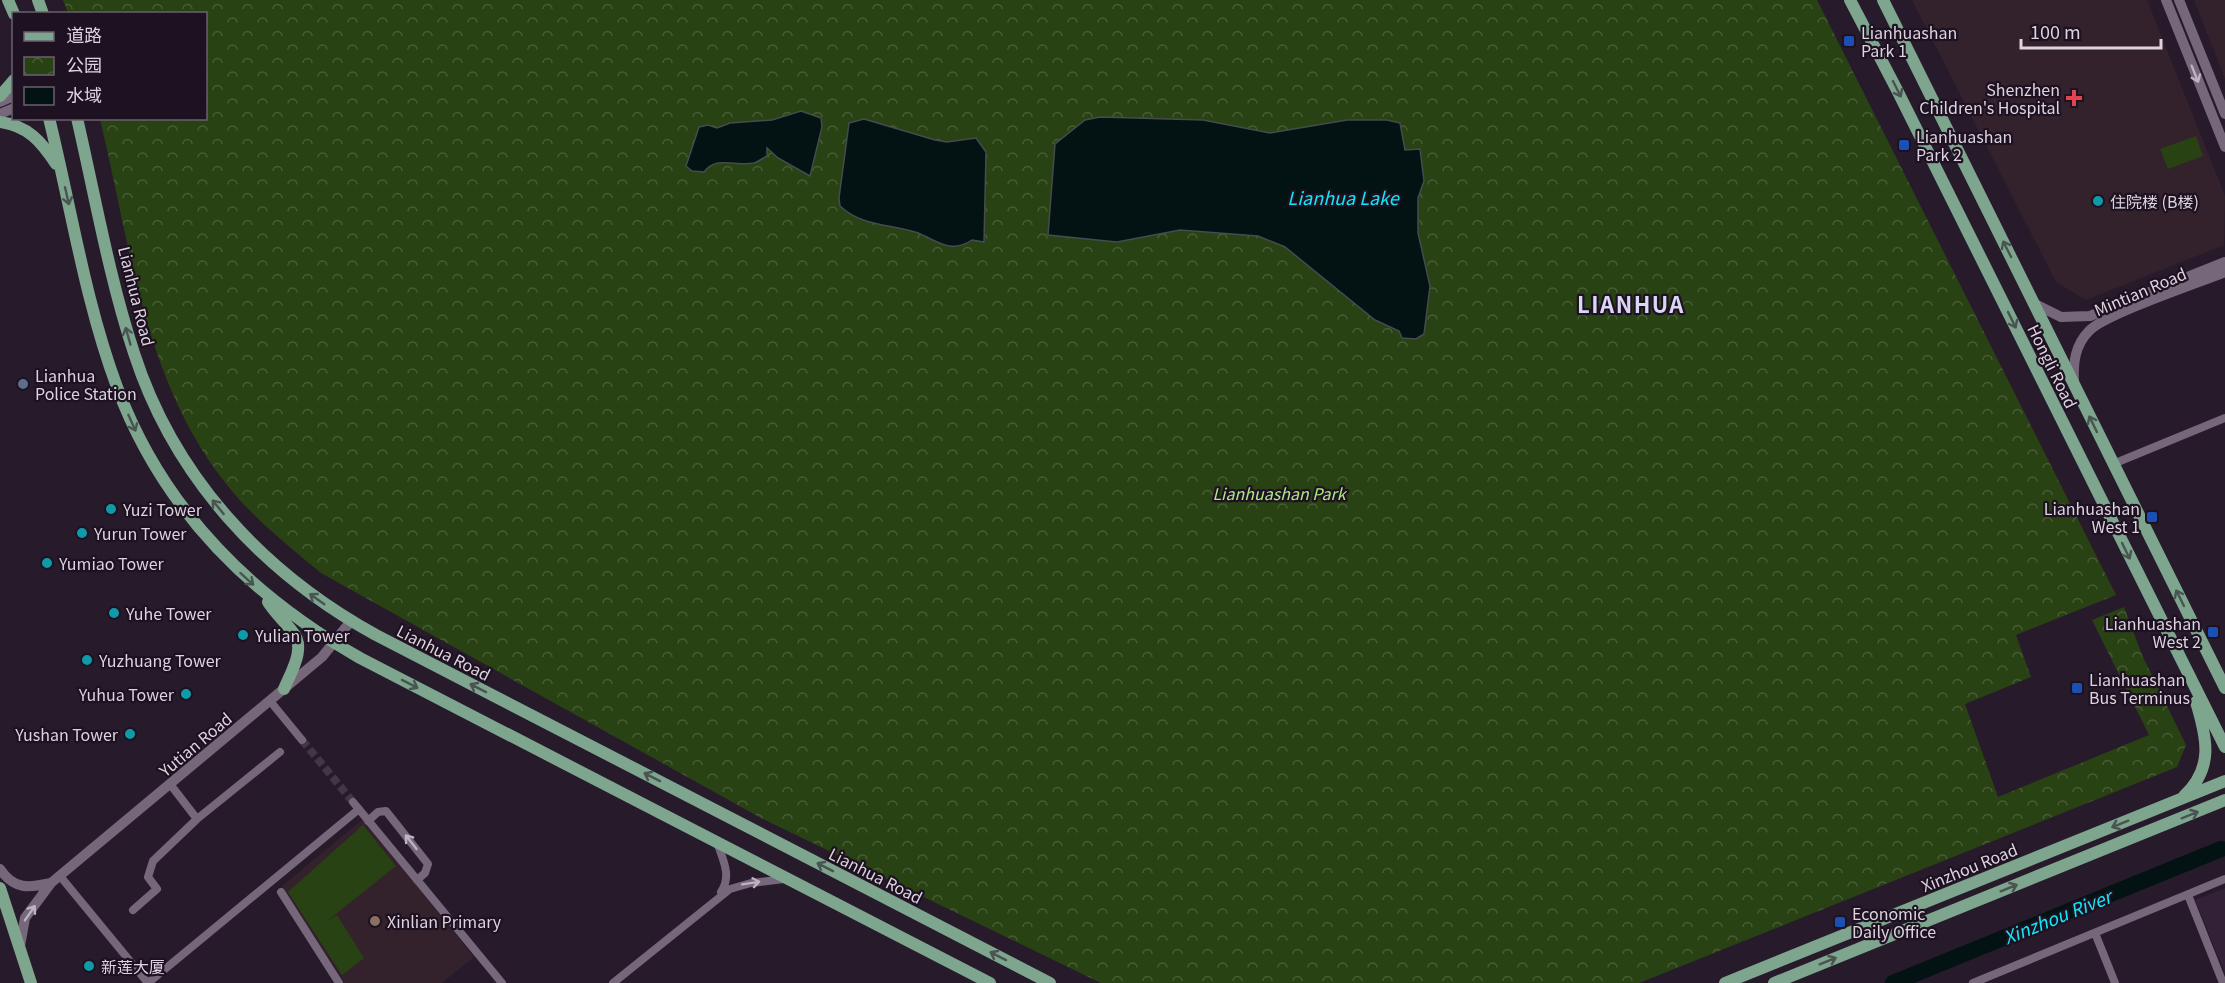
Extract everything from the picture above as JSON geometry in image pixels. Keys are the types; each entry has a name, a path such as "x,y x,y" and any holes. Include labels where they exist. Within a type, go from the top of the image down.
{"main road":[{"name":"Hongli Road","path":"1850,0 1898,90 2225,747"},
{"name":"Hongli Road","path":"1883,0 2225,688"},
{"path":"0,96 12,82"},
{"path":"48,120 109,362 144,448 173,496 196,527 232,566 263,593 333,643 990,983"},
{"name":"Lianhua Road","path":"77,120 126,330 142,378 163,423 193,474 234,526 289,578 351,621 1050,983"},
{"path":"0,122 21,126 30,132 61,172"},
{"path":"263,593 284,623 294,632 298,644 297,657 284,688"},
{"path":"2180,799 2194,787 2201,774 2207,748 2189,678"},
{"name":"Xinzhou Road","path":"1725,983 2225,781"},
{"name":"Xinzhou Road","path":"1774,983 2225,800"},
{"path":"0,888 31,983"}],"street":[{"path":"2166,0 2225,147"},
{"path":"2179,0 2225,114"},
{"name":"Mintian Road","path":"2035,304 2061,317 2090,316 2225,262"},
{"name":"Mintian Road","path":"2074,385 2076,353 2081,341 2094,326 2225,272"},
{"path":"2113,464 2225,418"},
{"name":"Yutian Road","path":"20,948 25,918 56,879 322,657 351,621"},
{"path":"270,701 302,740"},
{"path":"133,910 157,889 148,878 150,865 197,819 280,752"},
{"path":"170,784 197,819"},
{"path":"0,869 9,880 20,887 27,888 56,879 148,983 356,806 502,983"},
{"path":"368,821 378,812 386,810 428,864 425,873 417,880"},
{"path":"717,842 728,878 718,896"},
{"path":"614,983 718,896 743,884 787,879"},
{"path":"1973,983 2225,879"},
{"path":"281,892 339,983"},
{"path":"2188,896 2223,983"},
{"path":"2095,933 2115,983"}],"shaded area":[{"name":"Shenzhen Children's Hospital","path":"1912,0 2147,0 2225,196 2224,245 2086,300 2056,282"},
{"path":"2194,0 2225,0 2225,79"},
{"name":"Xinlian Primary","path":"363,819 474,957 442,983 345,983 282,886"},
{"path":"2225,888 2225,973 2195,900"}],"green space":[{"name":"Lianhuashan Park","path":"63,0 1817,0 2116,595 2016,635 2031,677 1965,704 1998,797 2149,735 2092,620 2124,607 2142,655 2186,745 2177,767 1639,983 1101,983 761,818 321,573 260,521 228,486 200,446 177,403 158,357 132,262 100,120 207,120 207,12 68,12"},
{"path":"2196,136 2203,156 2168,169 2160,149"},
{"path":"363,825 396,866 327,921 337,915 364,958 342,975 288,892"}],"water":[{"path":"801,111 821,118 822,127 810,176 778,158 767,148 767,156 754,163 715,164 704,172 692,171 686,166 699,127 708,125 717,128 730,123 772,120"},
{"name":"Lianhua Lake","path":"1100,117 1203,120 1270,133 1347,120 1387,120 1400,123 1405,150 1420,149 1424,181 1418,198 1418,233 1430,286 1424,334 1416,339 1402,338 1399,331 1375,320 1285,247 1258,236 1180,230 1117,242 1048,235 1055,144 1085,120"},
{"path":"864,119 935,140 947,142 976,138 986,152 984,242 972,240 958,246 946,245 915,232 866,221 848,213 840,206 839,198 849,123"}],"waterway":[{"name":"Xinzhou River","path":"1893,983 2221,849"}],"tunnel":[{"path":"302,740 353,802"}],"place":[{"name":"Lianhuashan Park 1","path":"1849,41"},
{"name":"Shenzhen Children's Hospital","path":"2074,98"},
{"name":"Lianhuashan Park 2","path":"1904,145"},
{"name":"住院楼 (B楼)","path":"2098,201"},
{"name":"Lianhua Police Station","path":"23,384"},
{"name":"Yuzi Tower","path":"111,509"},
{"name":"Lianhuashan West 1","path":"2152,517"},
{"name":"Yurun Tower","path":"82,533"},
{"name":"Yumiao Tower","path":"47,563"},
{"name":"Yuhe Tower","path":"114,613"},
{"name":"Lianhuashan West 2","path":"2213,632"},
{"name":"Yulian Tower","path":"243,635"},
{"name":"Yuzhuang Tower","path":"87,660"},
{"name":"Lianhuashan Bus Terminus","path":"2077,688"},
{"name":"Yuhua Tower","path":"186,694"},
{"name":"Yushan Tower","path":"130,734"},
{"name":"Xinlian Primary","path":"375,921"},
{"name":"Economic Daily Office","path":"1840,922"},
{"name":"新莲大厦","path":"89,966"}],"district":[{"name":"LIANHUA","path":"1631,303"}]}
